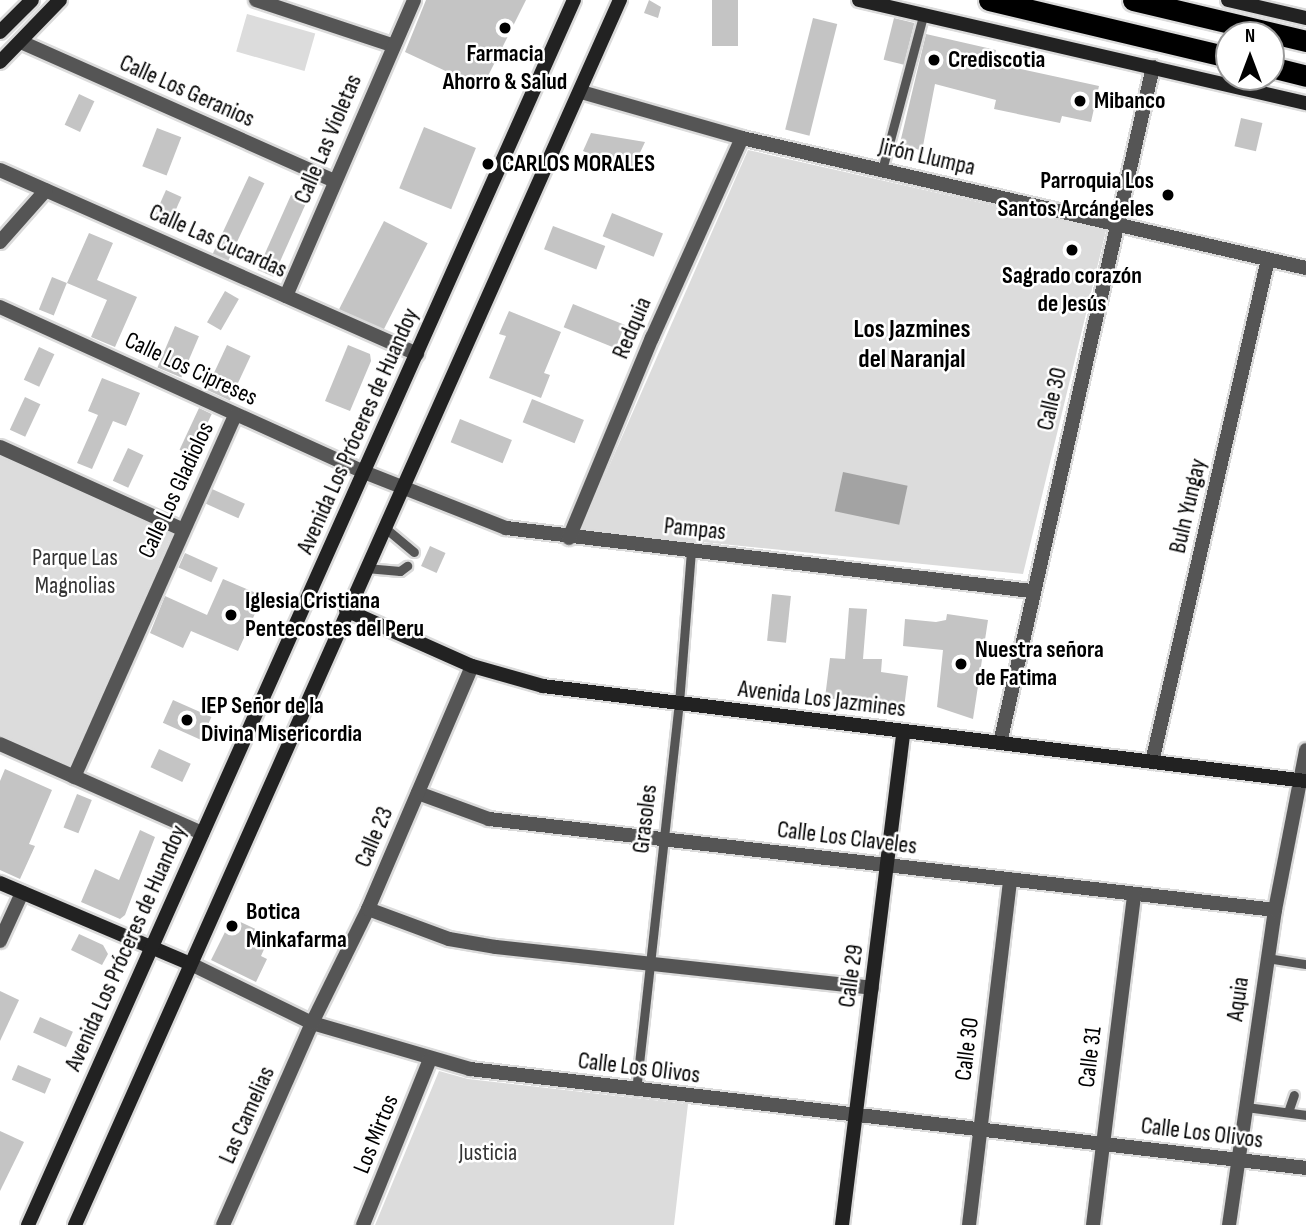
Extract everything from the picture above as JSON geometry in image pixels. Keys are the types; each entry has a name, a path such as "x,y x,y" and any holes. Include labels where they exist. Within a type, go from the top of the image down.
{"highway":[{"path":"989,0 1215,54"},
{"path":"1133,0 1306,41"},
{"path":"1285,71 1306,76"}],"main road":[{"path":"0,32 32,0"},
{"path":"0,62 60,0"},
{"name":"Avenida Los Próceres de Huandoy","path":"28,1225 574,0"},
{"path":"75,1225 346,610 620,0"},
{"path":"859,0 1306,103"},
{"path":"1228,0 1306,18"},
{"name":"Avenida Los Jazmines","path":"346,610 472,666 542,686 1302,781"},
{"name":"Calle 29","path":"842,1225 889,866 903,732"},
{"name":"Calle Los Olivos","path":"0,883 191,964"}],"street":[{"path":"256,0 394,46"},
{"name":"Calle Las Violetas","path":"286,296 414,0"},
{"name":"Calle Los Geranios","path":"21,42 334,181"},
{"name":"Calle 30","path":"1000,743 1031,591 1153,67"},
{"name":"Jirón Llumpa","path":"580,92 742,138 1306,268"},
{"name":"Redquia","path":"569,538 652,338 742,138"},
{"name":"Calle Las Cucardas","path":"0,170 417,354"},
{"path":"0,242 46,190"},
{"name":"Buln Yungay","path":"1152,762 1268,259"},
{"name":"Calle Los Cipreses","path":"0,307 365,472"},
{"name":"Calle Los Gladiolos","path":"74,777 182,529 235,415"},
{"path":"0,447 182,529"},
{"name":"Pampas","path":"365,472 506,528 569,538 1031,591"},
{"name":"Calle 23","path":"312,1023 368,909 472,666"},
{"path":"0,744 202,833"},
{"name":"Aquia","path":"1229,1225 1275,910 1306,750"},
{"name":"Calle Los Claveles","path":"418,793 489,819 1275,910"},
{"name":"Calle 30","path":"969,1225 1010,879"},
{"path":"0,941 22,893"},
{"name":"Calle 31","path":"1093,1225 1134,895"},
{"path":"368,909 449,939 872,988"},
{"name":"Calle Los Olivos","path":"191,964 312,1023 470,1069 636,1091 1306,1168"},
{"name":"Las Camelias","path":"223,1225 312,1023"},
{"name":"Los Mirtos","path":"363,1225 430,1059"}],"lane":[{"path":"882,170 923,16"},
{"path":"384,527 414,552"},
{"name":"Grasoles","path":"636,1091 679,703 691,552"},
{"path":"366,568 400,571 407,566"},
{"path":"1268,958 1306,964"},
{"path":"1288,1112 1294,1095"},
{"path":"1246,1107 1306,1115"}],"green space":[{"path":"247,14 315,34 304,71 236,51"},
{"path":"748,150 1106,231 1023,574 581,530"},
{"name":"Parque Las Magnolias","path":"0,457 172,534 69,766 0,735"},
{"name":"Justicia","path":"439,1071 468,1079 688,1104 674,1225 375,1225"}],"shaded area":[{"path":"843,472 908,486 899,525 835,511"}],"building":[{"path":"426,0 526,0 482,88 405,52"},
{"path":"649,0 661,7 658,18 644,13"},
{"path":"712,0 738,0 738,46 712,46"},
{"path":"813,18 837,24 809,136 785,130"},
{"path":"894,18 914,23 904,65 884,60"},
{"path":"926,34 996,50 993,63 1099,86 1091,122 1062,116 1060,123 994,109 996,100 935,84 922,151 900,143"},
{"path":"79,94 94,101 80,132 65,125"},
{"path":"1241,118 1262,123 1256,151 1234,146"},
{"path":"424,127 476,148 451,209 399,188"},
{"path":"157,128 181,137 167,176 142,166"},
{"path":"591,133 645,142 631,172 583,151"},
{"path":"249,176 264,183 228,261 213,254"},
{"path":"166,190 182,197 168,227 153,220"},
{"path":"291,195 307,202 273,277 258,270"},
{"path":"612,213 663,234 654,257 603,236"},
{"path":"384,221 428,243 383,331 339,309"},
{"path":"553,226 605,246 596,269 544,249"},
{"path":"89,233 113,243 97,280 137,297 115,347 91,337 107,300 67,283"},
{"path":"52,277 67,283 54,315 39,309"},
{"path":"225,291 239,299 221,330 207,322"},
{"path":"573,304 625,325 616,348 564,327"},
{"path":"509,311 561,332 544,373 550,375 541,398 489,378 506,336 499,334"},
{"path":"175,326 199,336 181,378 157,367"},
{"path":"227,345 251,356 230,400 206,389"},
{"path":"348,345 370,354 371,361 350,411 325,401"},
{"path":"39,347 54,354 39,387 24,380"},
{"path":"102,378 140,393 126,426 113,421 92,469 77,463 98,415 88,411"},
{"path":"25,397 40,404 25,437 10,430"},
{"path":"532,399 584,420 575,443 523,422"},
{"path":"199,408 212,414 192,456 180,450"},
{"path":"460,419 512,440 503,463 451,442"},
{"path":"128,448 143,455 128,488 113,481"},
{"path":"212,489 245,504 238,518 205,504"},
{"path":"430,546 446,553 437,573 421,566"},
{"path":"185,553 218,568 211,582 178,568"},
{"name":"Iglesia Cristiana Pentecostes del Peru","path":"223,579 263,596 238,651 191,631 183,648 150,633 165,596 207,615"},
{"path":"772,594 791,596 786,643 767,641"},
{"path":"849,608 867,609 863,659 882,659 881,672 908,676 904,708 825,698 830,658 845,659"},
{"name":"Nuestra señora de Fatima","path":"947,614 988,620 973,719 937,707 943,650 903,646 905,619 936,622 946,620"},
{"name":"IEP Señor de la Divina Misericordia","path":"173,700 211,717 201,740 163,723"},
{"path":"159,749 191,764 182,782 151,767"},
{"path":"5,769 52,790 29,844 35,846 20,879 0,870 0,781"},
{"path":"77,794 92,800 78,833 64,827"},
{"path":"140,830 155,837 125,915 120,919 81,902 95,869 119,880"},
{"path":"232,918 270,936 261,956 267,959 256,982 211,960"},
{"path":"79,934 103,945 108,954 102,965 71,950"},
{"path":"0,991 19,1000 0,1041"},
{"path":"40,1017 73,1032 66,1047 33,1033"},
{"path":"18,1065 51,1079 45,1094 12,1080"},
{"path":"0,1131 24,1142 0,1191"}],"place":[{"name":"Farmacia Ahorro & Salud","path":"505,28"},
{"name":"Crediscotia","path":"934,60"},
{"name":"Mibanco","path":"1080,101"},
{"name":"CARLOS MORALES","path":"488,164"},
{"name":"Parroquia Los Santos Arcángeles","path":"1168,195"},
{"name":"Sagrado corazón de Jesús","path":"1072,250"},
{"name":"Iglesia Cristiana Pentecostes del Peru","path":"231,615"},
{"name":"Nuestra señora de Fatima","path":"961,664"},
{"name":"IEP Señor de la Divina Misericordia","path":"187,720"},
{"name":"Botica Minkafarma","path":"232,926"}],"district":[{"name":"Los Jazmines del Naranjal","path":"912,345"}]}
